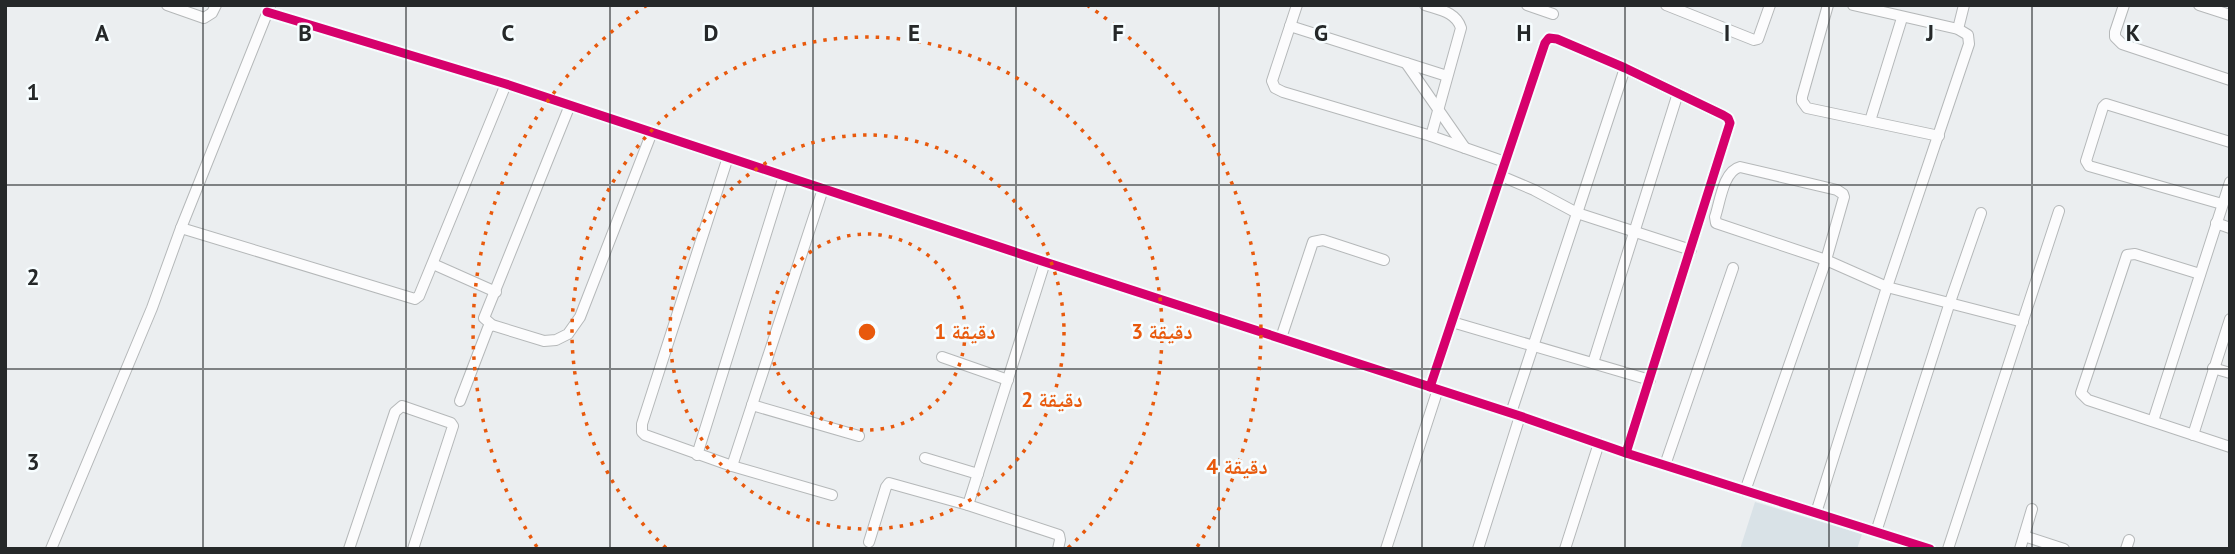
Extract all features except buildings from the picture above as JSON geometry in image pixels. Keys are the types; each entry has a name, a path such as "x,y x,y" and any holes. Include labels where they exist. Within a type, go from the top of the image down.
{"street":[{"path":"167,5 204,18 212,13 216,5"},
{"path":"1297,5 1272,80 1275,88 1506,162"},
{"path":"1426,5 1454,16 1460,24 1431,136"},
{"path":"1527,5 1553,14"},
{"path":"1666,5 1754,40 1758,38 1770,5"},
{"path":"1828,5 1802,101 1807,108 1939,136"},
{"path":"1816,513 1887,287 1969,44 1968,35 1958,29 1853,5"},
{"path":"1958,29 1964,5"},
{"path":"2124,5 2115,32 2115,37 2122,44 2230,80"},
{"path":"2199,5 2230,15"},
{"path":"51,549 152,308 269,8 1516,414 1626,453 1930,549"},
{"path":"1870,121 1902,18"},
{"path":"1290,26 1447,76"},
{"path":"1386,549 1452,322 1545,43 1549,38 1557,38 1625,68 1723,115 1730,123 1626,453"},
{"path":"1405,63 1465,148"},
{"path":"1478,549 1534,345 1625,68"},
{"path":"181,228 411,299 419,296 506,84"},
{"path":"1593,363 1678,93"},
{"path":"2222,204 2089,166 2086,161 2106,104 2230,142"},
{"path":"570,105 484,318 492,325 544,341 556,340 568,334 580,317 652,132"},
{"path":"729,157 642,424 642,432 650,438 696,455 832,495"},
{"path":"1745,491 1826,260 1844,197 1841,191 1740,167 1730,171 1715,217 1716,223 1826,260 1887,287 2023,322"},
{"path":"696,455 784,176"},
{"path":"1501,176 1534,190 1577,214 1691,250"},
{"path":"2153,421 2230,182"},
{"path":"732,466 823,189"},
{"path":"1948,549 2059,211"},
{"path":"1876,532 1981,213"},
{"path":"2216,223 2230,228"},
{"path":"1281,338 1313,242 1323,240 1384,260"},
{"path":"2200,274 2135,254 2127,255 2081,393 2088,400 2230,447"},
{"path":"968,505 1045,262"},
{"path":"433,264 496,292"},
{"path":"1665,465 1733,268"},
{"path":"2193,435 2230,319"},
{"path":"1452,322 1650,380"},
{"path":"460,401 488,328 492,325"},
{"path":"942,357 1008,380"},
{"path":"2213,368 2230,373"},
{"path":"752,405 859,436"},
{"path":"349,549 394,412 402,406 453,426 413,549"},
{"path":"1565,549 1599,443"},
{"path":"925,457 978,474"},
{"path":"869,542 889,483 968,505 1059,536 1058,549"},
{"path":"2020,549 2032,509"},
{"path":"2024,536 2064,549"}],"shaded area":[{"path":"1755,502 1862,534 1857,549 1740,549"}],"cycle path":[{"path":"267,12 506,84 1626,453 1930,549"},
{"path":"1430,387 1545,43 1549,38 1557,39 1723,115 1730,123 1626,453"}]}
